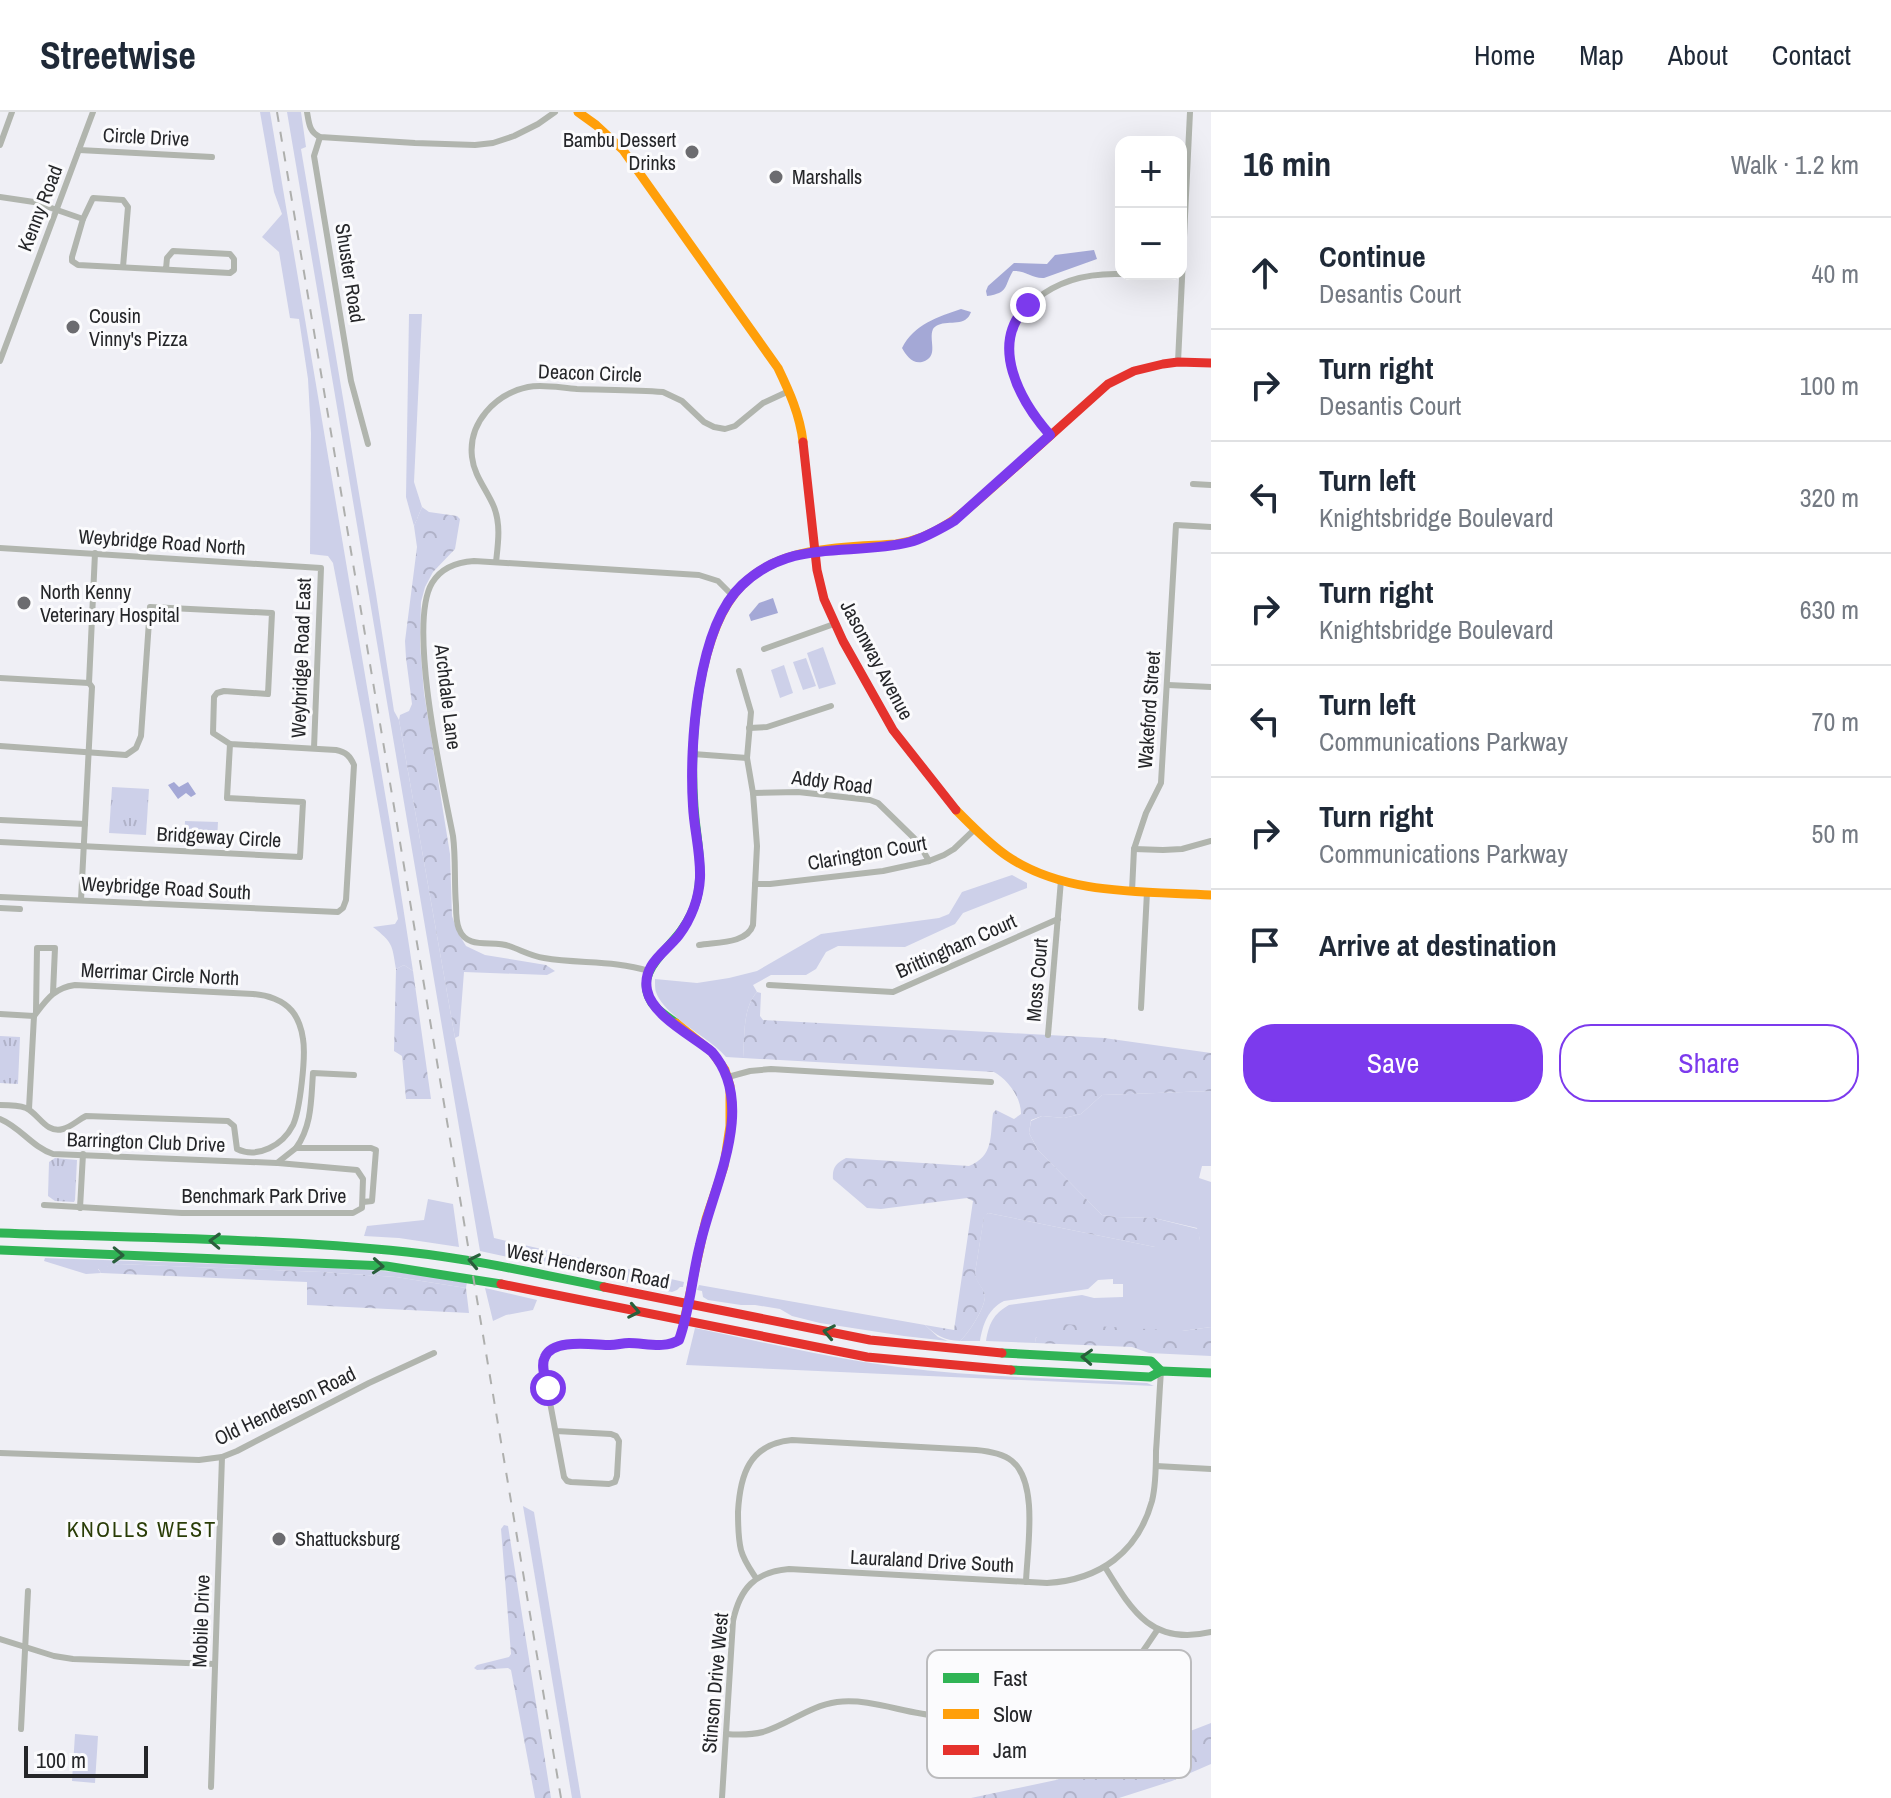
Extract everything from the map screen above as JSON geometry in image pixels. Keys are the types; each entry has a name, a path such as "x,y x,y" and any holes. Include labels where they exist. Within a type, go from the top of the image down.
{"street":[{"path":"0,145 12,112"},
{"name":"Kenny Road","path":"0,361 93,112"},
{"path":"307,112 310,128 320,137 475,145 514,136 555,112"},
{"name":"Jasonway Avenue","path":"578,112 623,150 778,368 801,427 814,551 820,585 834,624 893,730 950,804 1005,855 1031,870 1096,888 1211,895"},
{"path":"1185,208 1190,112"},
{"name":"Shuster Road","path":"320,137 314,156 351,381 368,444"},
{"name":"Circle Drive","path":"79,150 212,157"},
{"path":"0,197 34,202 83,219"},
{"path":"123,267 128,207 123,200 93,198 83,219 72,261 78,265 230,273 234,270 234,259 230,254 173,251 167,258 166,269"},
{"path":"1050,435 1030,412 1015,381 1010,363 1015,324 1028,305 1055,286 1087,275 1115,274"},
{"path":"1178,362 1182,280"},
{"path":"556,1431 616,1436 619,1441 615,1482 567,1481 564,1477 543,1365 547,1353 577,1344 675,1344 681,1336 700,1242 729,1143 731,1102 728,1077 712,1052 654,1006 646,982 654,960 683,929 697,897 700,869 693,805 693,754 697,713 706,660 716,626 732,595 771,564 798,554 910,542 924,537 954,521 1108,384 1134,371 1178,362 1211,363"},
{"name":"Deacon Circle","path":"496,562 498,521 474,468 472,440 482,416 508,394 531,386 663,392 682,401 704,422 725,429 735,426 763,403 789,391"},
{"path":"1193,484 1211,485"},
{"name":"Wakeford Street","path":"1132,891 1134,849 1146,813 1161,783 1176,525 1211,527"},
{"name":"Weybridge Road North","path":"0,548 321,568"},
{"path":"81,900 92,687 89,683 95,553"},
{"name":"Archdale Lane","path":"649,971 616,963 546,958 509,946 475,943 464,938 459,929 453,836 424,657 425,604 435,579 449,567 465,561 699,575 718,581 732,595"},
{"name":"Weybridge Road East","path":"314,748 321,568"},
{"path":"0,746 126,755 136,748 141,736 150,607 272,613 268,694 224,691 214,697 213,733 230,744"},
{"path":"764,649 834,624"},
{"path":"699,945 742,938 748,935 753,925 757,846 747,758 751,712 739,671"},
{"path":"0,678 89,683"},
{"path":"1168,685 1211,687"},
{"path":"749,728 767,727 831,706"},
{"name":"Weybridge Road East","path":"230,744 314,748 344,752 351,757 354,765 346,900 343,908 331,912"},
{"name":"Bridgeway Circle","path":"0,842 300,857 303,802 227,798 230,744"},
{"path":"693,754 747,758"},
{"name":"Addy Road","path":"753,793 798,792 878,803 918,842 929,861"},
{"path":"0,820 85,824"},
{"name":"Clarington Court","path":"755,884 883,871 929,861 954,849 975,829"},
{"path":"1134,849 1182,849 1211,841"},
{"name":"Moss Court","path":"1048,1035 1061,880"},
{"path":"1141,1008 1147,892"},
{"name":"Weybridge Road South","path":"0,897 331,912"},
{"path":"0,908 20,909"},
{"name":"Brittingham Court","path":"769,985 893,992 1058,919"},
{"path":"0,1105 29,1109 37,948 55,948 53,993"},
{"name":"Merrimar Circle North","path":"29,1109 47,1126 57,1130 67,1128 86,1116 228,1121 234,1126 235,1146 239,1151 250,1153 265,1150 279,1143 293,1124 299,1102 304,1043 292,1011 275,999 259,995 75,985 53,993 35,1014"},
{"path":"0,1014 35,1014"},
{"path":"728,1077 771,1069 991,1082"},
{"path":"277,1163 296,1148 309,1123 313,1073 354,1075"},
{"name":"Barrington Club Drive","path":"0,1119 53,1154 277,1163"},
{"path":"296,1148 376,1150 372,1201 363,1202"},
{"path":"80,1208 83,1154"},
{"name":"Benchmark Park Drive","path":"44,1205 182,1213 353,1213 362,1208 363,1179 357,1170 277,1163"},
{"name":"West Henderson Road","path":"0,1233 385,1249 467,1260 870,1340 982,1352 1151,1361 1161,1371"},
{"name":"West Henderson Road","path":"0,1250 386,1266 505,1285 867,1357 1150,1377 1161,1371 1211,1373"},
{"name":"Old Henderson Road","path":"0,1453 183,1460 222,1457 434,1353"},
{"path":"1161,1371 1152,1499 1141,1529 1124,1551 1105,1567 1132,1609 1158,1629 1185,1635 1211,1632"},
{"path":"756,1578 741,1551 738,1535 740,1485 745,1470 760,1451 781,1441 976,1450 1001,1455 1011,1461 1023,1477 1029,1501 1026,1582"},
{"name":"Mobile Drive","path":"211,1787 222,1457"},
{"path":"1156,1466 1211,1469"},
{"name":"Lauraland Drive South","path":"756,1578 775,1570 789,1569 1047,1583 1077,1579 1105,1567"},
{"name":"Stinson Drive West","path":"722,1798 733,1621 740,1597 756,1578"},
{"path":"21,1729 28,1591"},
{"path":"1144,1650 1158,1629"},
{"path":"0,1639 73,1659 215,1664"},
{"path":"726,1734 759,1733 812,1708 835,1702 866,1702 927,1714"}],"green space":[{"path":"260,112 270,112 413,971 404,965 396,969 390,945 373,927 395,924 398,919 333,563 328,556 310,554 308,379 299,319 290,318 279,252 262,237 282,214 274,192"},
{"path":"287,112 301,112 306,147 301,149 394,711 399,720 494,1238 684,1282 683,1287 672,1292 480,1251"},
{"path":"409,314 422,314 414,482 422,507 414,526 406,497"},
{"path":"422,507 429,512 460,519 455,549 433,572 425,587 421,602 420,644 424,693 450,854 452,916 466,946 485,955 546,965 555,971 547,975 464,972 459,1036 455,1038 399,720 412,704 405,641 417,547 414,526"},
{"path":"823,647 836,684 819,689 807,653"},
{"path":"806,658 816,686 803,690 793,662"},
{"path":"784,665 793,693 780,698 771,670"},
{"path":"112,787 149,789 146,835 109,833"},
{"path":"185,821 218,822 217,840 184,838"},
{"path":"1012,875 1027,883 1027,888 963,913 955,924 905,947 838,946 826,952 816,969 806,975 771,975 753,985 757,992 747,1015 743,1058 726,1057 677,1018 656,992 655,979 697,983 757,971 821,934 939,918 949,914 962,892"},
{"path":"404,965 413,971 431,1099 406,1099 402,1056 394,1051 396,969"},
{"path":"757,992 761,993 760,1016 763,1020 1104,1038 1211,1053 1211,1091 1102,1095 1081,1114 1064,1118 1042,1116 1031,1120 1029,1133 1038,1150 1102,1215 1154,1218 1198,1229 1200,1240 1193,1247 1155,1247 988,1213 984,1217 975,1273 985,1296 982,1307 960,1341 937,1335 925,1325 954,1330 973,1201 967,1198 867,1208 833,1179 834,1169 846,1158 969,1166 987,1151 996,1110 1014,1119 1021,1114 1016,1095 1009,1084 994,1072 743,1058 747,1015"},
{"path":"0,1036 20,1037 18,1084 0,1083"},
{"path":"1211,1091 1211,1166 1202,1166 1199,1178 1211,1182 1211,1327 1036,1337 1035,1343 986,1341 993,1320 1009,1305 1082,1295 1094,1298 1123,1297 1123,1284 1113,1284 1113,1279 1098,1280 1088,1289 1004,1301 987,1318 980,1341 960,1341 976,1320 984,1301 985,1296 975,1273 984,1216 988,1213 1155,1247 1200,1240 1197,1228 1154,1218 1102,1215 1038,1150 1029,1133 1031,1121 1042,1116 1064,1118 1081,1114 1102,1095"},
{"path":"55,1158 77,1160 74,1202 55,1201 48,1196 49,1162"},
{"path":"428,1199 453,1204 459,1247 364,1236 367,1226 424,1220"},
{"path":"45,1258 336,1268 397,1272 467,1282 466,1288 396,1277 119,1264 98,1269 101,1273 86,1274 44,1261"},
{"path":"119,1264 396,1277 466,1288 469,1313 307,1305 307,1282 101,1273 98,1268"},
{"path":"699,1285 925,1325 938,1337 948,1341 820,1323 792,1316 780,1309 708,1300 703,1297 702,1291 697,1290"},
{"path":"485,1288 537,1300 533,1310 493,1321"},
{"path":"1060,1324 1182,1331 1211,1327 1211,1356 1149,1353 1132,1347 1035,1343 1041,1331"},
{"path":"695,1328 822,1354 929,1371 1147,1383 1154,1386 686,1365"},
{"path":"523,1506 534,1512 581,1798 572,1798"},
{"path":"504,1525 508,1526 551,1798 535,1798 511,1670 474,1668 511,1654 501,1529"},
{"path":"1211,1723 1211,1764 1191,1773 1191,1731"},
{"path":"75,1734 98,1736 95,1783 72,1781"},
{"path":"1179,1778 1119,1798 971,1798 1056,1780"}],"water":[{"path":"1094,250 1097,259 1044,278 1013,271 1003,291 987,296 988,286 1014,263 1047,264 1055,255"},
{"path":"961,309 971,312 965,320 933,328 932,352 927,360 918,362 907,356 902,348 913,333 927,322"},
{"path":"773,598 778,613 751,621 749,615 759,603"},
{"path":"174,782 179,787 188,782 196,794 191,797 186,793 178,799 168,785"}],"railway":[{"path":"277,112 561,1798"}],"traffic: fast":[{"path":"676,1023 652,1003 646,983 653,964 681,931 697,898 700,863 693,761 700,684"},
{"path":"0,1233 356,1247 506,1267 604,1287"},
{"path":"0,1250 386,1266 501,1284"},
{"path":"1002,1353 1151,1361 1161,1371"},
{"path":"1011,1370 1150,1377 1161,1371 1211,1373"}],"traffic: slow":[{"path":"578,112 623,150 778,368 797,413 803,442"},
{"path":"700,684 705,659 721,616 745,582 763,569 809,552 912,541 941,528 1003,478"},
{"path":"956,810 1007,856 1054,878 1106,889 1211,895"},
{"path":"676,1023 712,1052 725,1070 730,1086 730,1126 724,1166 706,1219 684,1321"}],"traffic: jam":[{"path":"1003,478 1108,384 1134,371 1163,364 1211,363"},
{"path":"803,442 817,570 824,599 843,641 893,730 956,810"},
{"path":"501,1284 867,1357 1011,1370"},
{"path":"604,1287 870,1340 1002,1353"}],"place":[{"name":"Bambu Dessert Drinks","path":"692,152"},
{"name":"Marshalls","path":"776,177"},
{"name":"Cousin Vinny's Pizza","path":"73,327"},
{"name":"North Kenny Veterinary Hospital","path":"24,603"},
{"name":"Shattucksburg","path":"279,1539"}],"district":[{"name":"KNOLLS WEST","path":"142,1529"}],"route":[{"path":"548,1388 544,1359 556,1348 626,1342 675,1344 679,1340 700,1242 724,1166 731,1114 728,1077 712,1052 658,1010 651,1001 646,982 654,960 683,929 697,897 700,869 693,805 694,734 706,660 720,616 742,585 761,570 783,559 814,551 910,542 954,521 1050,435 1030,412 1010,363 1012,332 1028,305"}]}
